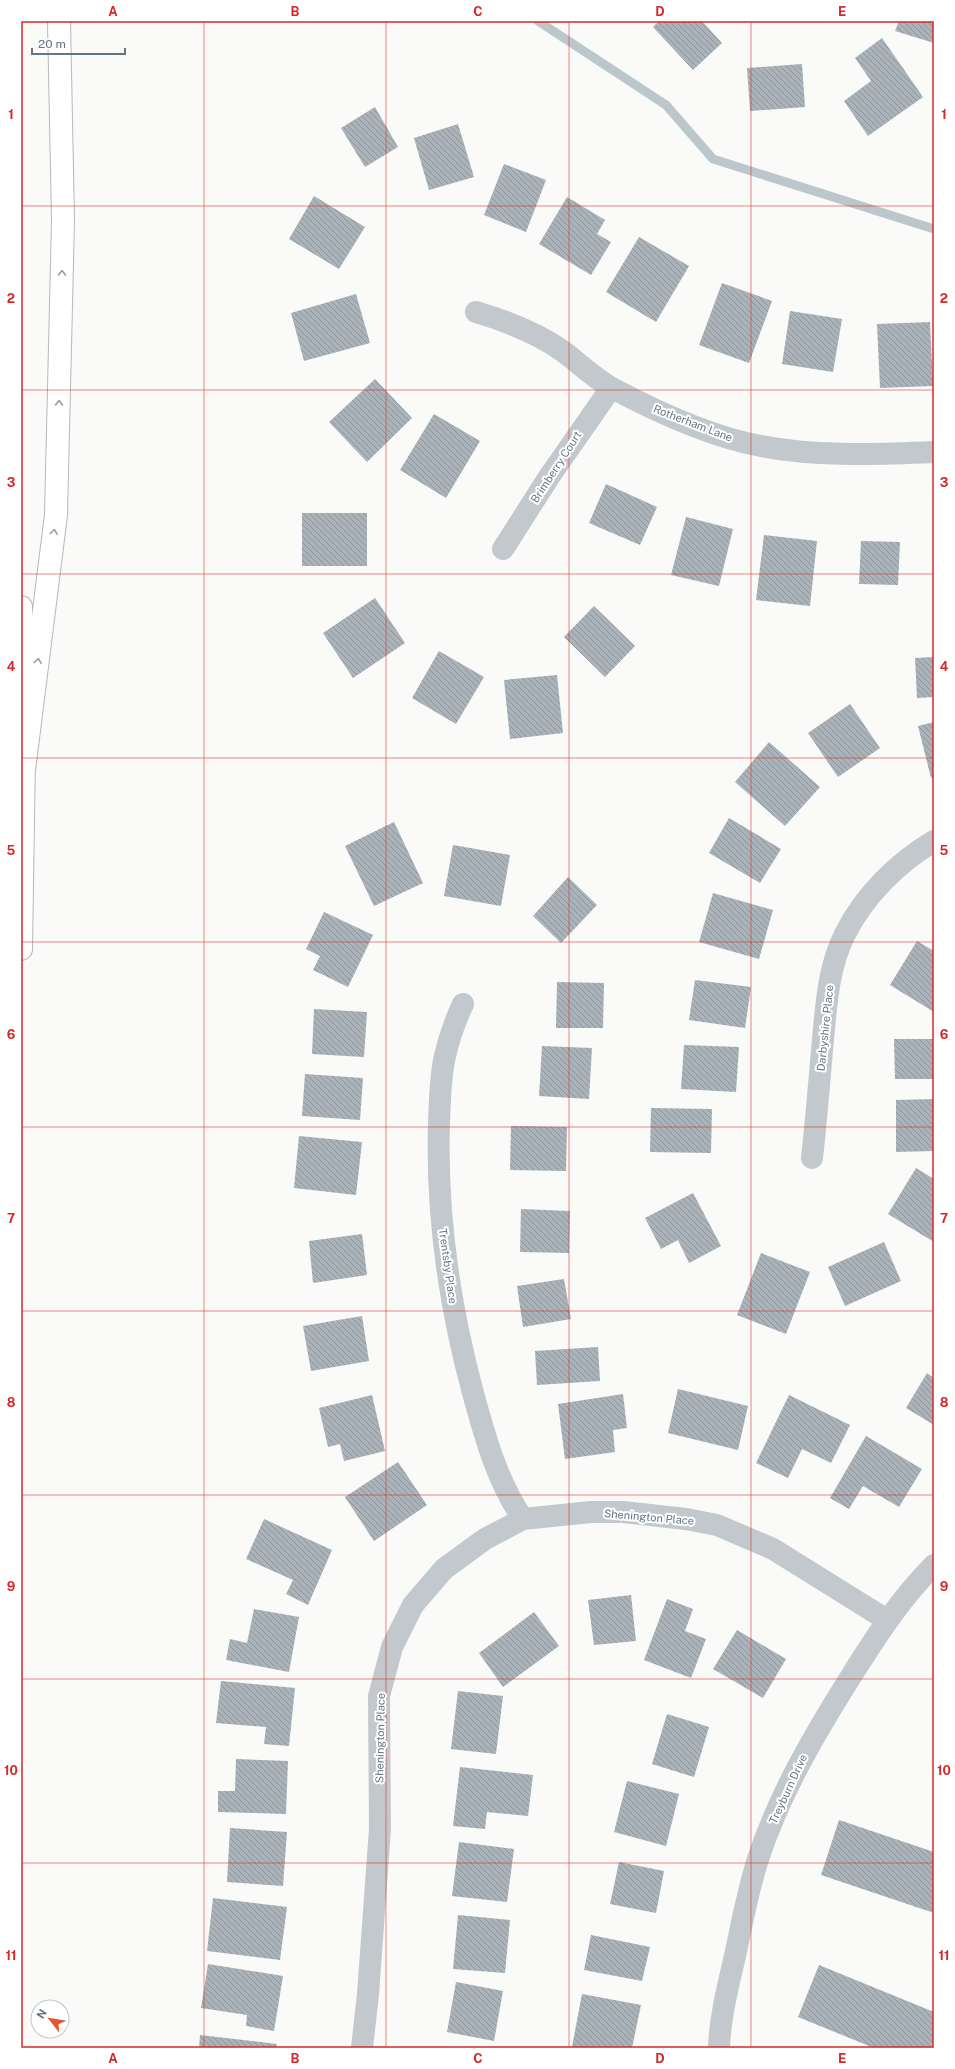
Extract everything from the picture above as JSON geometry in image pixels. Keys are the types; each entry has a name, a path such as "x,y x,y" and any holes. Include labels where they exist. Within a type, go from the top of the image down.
{"highway":[{"path":"24,770 56,515 63,220 59,21"},
{"path":"21,607 24,770 21,949"}],"street":[{"name":"Rotherham Lane","path":"476,312 498,318 545,340 611,388 674,417 725,437 761,446 797,452 860,454 934,452"},
{"name":"Brimberry Court","path":"503,549 549,477 611,388"},
{"name":"Darbyshire Place","path":"812,1158 826,1003 832,974 844,935 858,911 890,873 912,855 934,841"},
{"name":"Trentsby Place","path":"462,1004 452,1029 445,1056 441,1082 438,1150 441,1215 445,1258 458,1335 484,1433 509,1499 523,1519"},
{"name":"Shenington Place","path":"362,2048 368,1994 380,1829 379,1696 392,1647 413,1605 444,1569 485,1539 523,1519 591,1512 623,1512 686,1519 717,1526 773,1549 887,1620"},
{"name":"Treyburn Drive","path":"719,2048 726,1997 748,1895 759,1858 773,1821 798,1764 828,1712 887,1620 914,1585 934,1565"}],"building":[{"path":"659,21 702,21 722,43 693,70 653,27"},
{"path":"899,21 934,21 934,43 895,31"},
{"path":"882,38 923,97 868,136 844,101 871,81 855,58"},
{"path":"802,64 805,107 750,111 747,68"},
{"path":"375,107 398,147 365,167 341,128"},
{"path":"458,124 474,177 429,190 414,138"},
{"path":"504,164 546,180 526,232 484,215"},
{"path":"314,196 365,227 339,269 289,239"},
{"path":"567,197 605,220 597,234 611,242 591,275 539,244"},
{"path":"639,237 689,266 656,322 606,292"},
{"path":"722,283 772,301 749,363 699,345"},
{"path":"356,294 370,343 304,361 291,313"},
{"path":"790,311 842,319 833,372 782,364"},
{"path":"930,322 933,386 880,388 877,324"},
{"path":"375,379 412,418 367,462 329,422"},
{"path":"434,414 480,441 446,498 400,470"},
{"path":"606,484 657,507 640,545 589,523"},
{"path":"302,513 367,513 367,566 302,566"},
{"path":"686,517 733,529 719,586 671,575"},
{"path":"764,535 817,541 810,606 756,600"},
{"path":"861,541 900,542 898,585 859,584"},
{"path":"375,598 405,643 353,678 323,633"},
{"path":"594,606 635,646 605,677 564,637"},
{"path":"439,651 484,677 456,724 412,698"},
{"path":"934,657 934,697 917,698 915,658"},
{"path":"557,675 563,733 510,739 504,680"},
{"path":"850,704 880,748 838,777 808,733"},
{"path":"934,722 934,777 931,778 918,726"},
{"path":"769,742 820,787 785,826 735,782"},
{"path":"729,818 781,849 760,883 709,853"},
{"path":"394,822 423,883 374,906 345,846"},
{"path":"453,845 510,855 501,906 444,896"},
{"path":"568,877 597,905 561,943 533,916"},
{"path":"713,893 773,910 759,959 699,942"},
{"path":"324,912 373,935 348,987 313,970 320,956 306,949"},
{"path":"917,941 934,951 934,1012 890,985"},
{"path":"695,980 751,987 745,1028 689,1020"},
{"path":"557,982 604,983 603,1028 556,1028"},
{"path":"314,1009 367,1012 364,1057 312,1054"},
{"path":"894,1039 934,1039 934,1079 895,1079"},
{"path":"684,1045 739,1047 736,1092 681,1089"},
{"path":"542,1046 592,1048 589,1099 539,1096"},
{"path":"305,1074 363,1078 360,1120 302,1116"},
{"path":"934,1099 934,1151 896,1152 896,1100"},
{"path":"651,1108 712,1109 711,1153 650,1152"},
{"path":"511,1126 567,1127 566,1171 510,1170"},
{"path":"299,1136 362,1142 356,1195 294,1188"},
{"path":"916,1168 934,1179 934,1242 888,1214"},
{"path":"693,1193 721,1246 689,1263 678,1240 661,1249 645,1218"},
{"path":"521,1209 570,1211 569,1253 520,1252"},
{"path":"362,1234 367,1275 313,1283 309,1241"},
{"path":"884,1242 901,1281 845,1306 828,1267"},
{"path":"761,1253 810,1272 786,1334 737,1315"},
{"path":"564,1279 571,1319 523,1327 517,1286"},
{"path":"362,1316 369,1361 311,1371 303,1326"},
{"path":"598,1347 600,1381 537,1385 535,1351"},
{"path":"927,1373 934,1378 934,1425 906,1408"},
{"path":"678,1389 748,1406 738,1450 668,1433"},
{"path":"623,1394 627,1428 613,1430 615,1452 565,1459 558,1404"},
{"path":"372,1395 385,1451 344,1461 340,1444 328,1447 319,1408"},
{"path":"789,1395 850,1425 831,1463 802,1449 788,1478 756,1463"},
{"path":"866,1436 922,1469 899,1507 863,1486 849,1509 830,1498"},
{"path":"398,1462 427,1505 374,1541 345,1497"},
{"path":"264,1519 332,1550 308,1605 286,1594 293,1580 246,1559"},
{"path":"631,1595 636,1641 594,1645 588,1600"},
{"path":"667,1599 693,1609 685,1631 706,1639 691,1678 644,1660"},
{"path":"254,1609 299,1617 289,1672 226,1660 230,1639 247,1643"},
{"path":"534,1612 559,1646 503,1687 479,1653"},
{"path":"737,1630 786,1659 763,1698 713,1669"},
{"path":"221,1681 295,1688 289,1746 264,1744 266,1727 216,1723"},
{"path":"458,1691 503,1696 496,1754 451,1749"},
{"path":"667,1714 709,1727 694,1777 652,1764"},
{"path":"236,1759 288,1761 286,1814 218,1812 218,1791 235,1791"},
{"path":"460,1767 533,1775 528,1816 487,1812 485,1829 453,1826"},
{"path":"627,1781 679,1794 666,1846 614,1832"},
{"path":"839,1820 934,1852 934,1913 821,1875"},
{"path":"230,1828 287,1832 283,1886 227,1882"},
{"path":"459,1842 514,1849 507,1902 452,1896"},
{"path":"619,1862 664,1871 656,1913 610,1904"},
{"path":"213,1898 287,1907 280,1960 207,1951"},
{"path":"458,1915 510,1920 505,1973 453,1969"},
{"path":"591,1935 650,1947 642,1981 584,1970"},
{"path":"208,1964 283,1976 274,2031 246,2026 247,2015 201,2008"},
{"path":"819,1965 934,2012 934,2048 874,2048 798,2017"},
{"path":"456,1982 503,1991 494,2041 447,2032"},
{"path":"582,1994 641,2005 632,2048 572,2047"},
{"path":"200,2035 277,2044 276,2048 199,2048"}],"waterway":[{"path":"538,21 666,105 713,159 934,229"}]}
